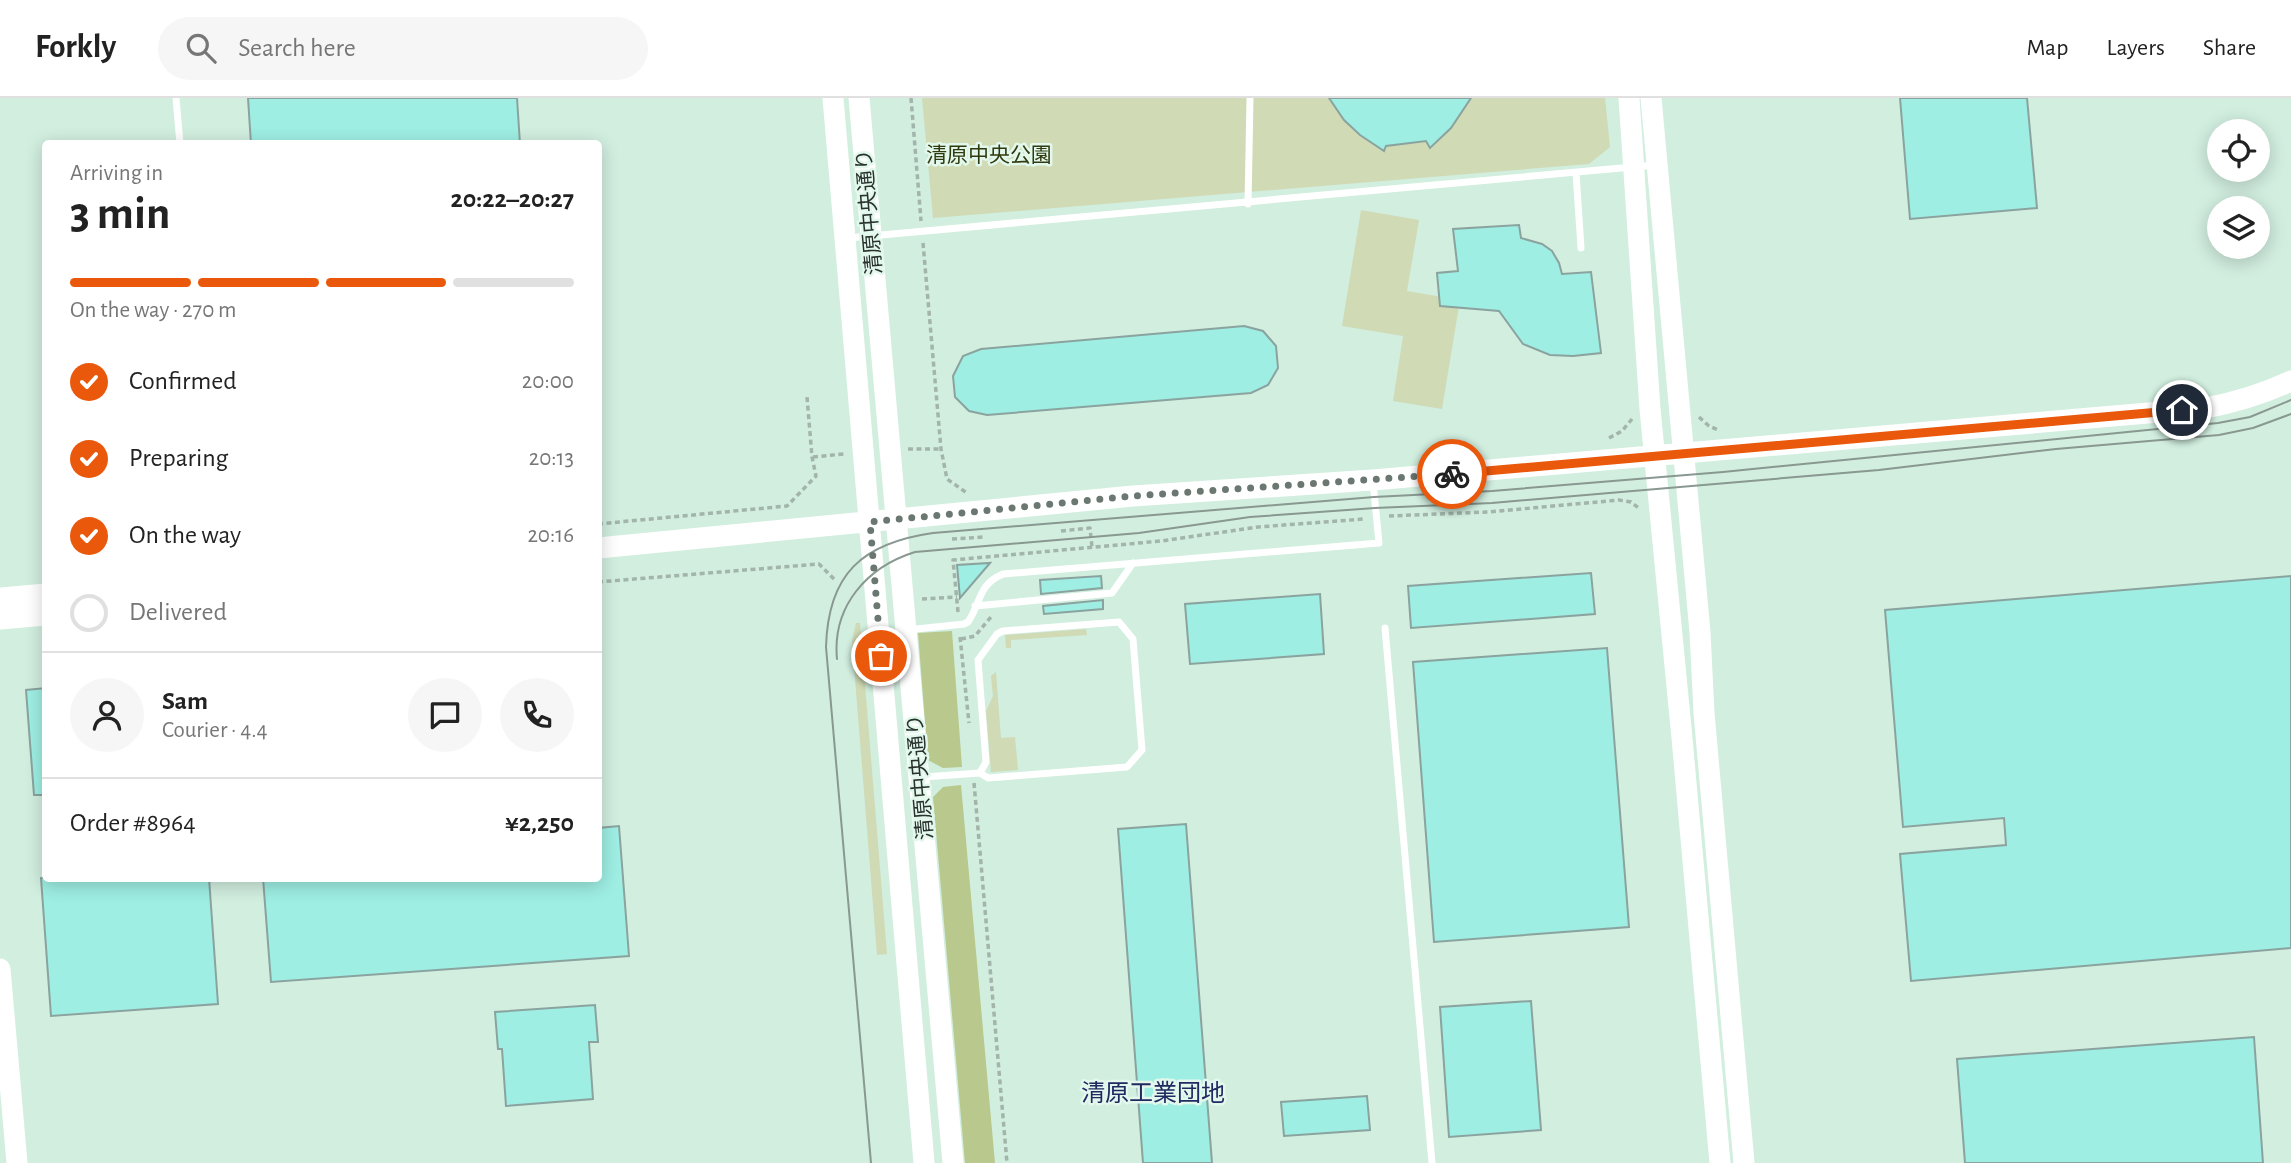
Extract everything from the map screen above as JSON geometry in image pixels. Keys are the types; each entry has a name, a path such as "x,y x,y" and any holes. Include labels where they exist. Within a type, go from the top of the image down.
{"street":[{"name":"清原中央通り","path":"833,98 924,1163"},
{"name":"清原中央通り","path":"859,98 953,1163"},
{"path":"1629,98 1654,456 1720,1163"},
{"path":"1651,98 1700,632 1705,727 1744,1163"},
{"path":"602,548 1133,496 1373,480 2206,408 2239,402 2291,381"},
{"path":"602,558 691,539"},
{"path":"0,598 42,594"},
{"path":"0,619 42,615"},
{"path":"0,969 17,1163"}],"lane":[{"path":"176,98 180,140"},
{"path":"1248,204 1250,98"},
{"path":"844,239 1657,165"},
{"path":"1576,173 1581,248"},
{"path":"906,630 968,621 984,586 1003,574 1379,543 1373,480"},
{"path":"975,606 1112,593 1133,563"},
{"path":"920,778 977,774 988,778 1127,767 1142,750 1133,639 1119,622 1003,631 997,634 978,660 986,762 977,774"},
{"path":"1385,628 1432,1163"}],"path":[{"path":"911,98 941,449 947,479 966,493 980,492"},
{"path":"602,524 787,506 816,476 807,397"},
{"path":"1606,439 1615,437 1629,425 1633,417"},
{"path":"904,450 941,449"},
{"path":"812,457 849,453"},
{"path":"1061,531 1090,528 1092,547"},
{"path":"952,539 985,537"},
{"path":"953,560 970,734"},
{"path":"602,582 819,564 836,581"},
{"path":"916,600 957,597"},
{"path":"977,774 1007,1163"}],"shaded area":[{"path":"0,98 2291,98 2291,1163 0,1163"}],"green space":[{"name":"清原中央公園","path":"922,98 1605,98 1610,147 1589,164 933,218"},
{"path":"1361,210 1419,220 1407,291 1460,300 1442,409 1393,401 1403,336 1342,326"},
{"path":"856,623 860,623 887,954 877,955 852,641"},
{"path":"1086,629 1087,635 1011,640 1011,648 1006,648 1005,635"},
{"path":"952,631 962,767 943,768 928,760 918,633"},
{"path":"996,672 1001,738 1015,737 1018,770 991,772 986,711 993,696 991,676"},
{"path":"961,785 995,1163 965,1163 933,797 943,787"}],"building":[{"path":"248,98 517,98 520,140 251,140"},
{"path":"1329,98 1471,98 1451,128 1430,148 1426,141 1386,146 1384,151 1344,120"},
{"path":"1900,98 2027,98 2037,208 1910,219"},
{"path":"1519,225 1521,238 1542,244 1552,251 1562,274 1591,272 1601,353 1550,355 1523,344 1499,311 1440,306 1437,273 1458,271 1453,229"},
{"path":"1244,326 1263,331 1276,346 1278,368 1268,385 1251,393 987,415 969,411 955,397 953,376 963,356 981,349"},
{"path":"990,563 960,598 957,565"},
{"path":"1591,573 1595,614 1411,628 1408,586"},
{"path":"1101,576 1102,588 1041,594 1040,580"},
{"path":"2291,576 2291,948 1911,981 1900,854 2006,845 2004,818 1903,827 1885,610"},
{"path":"1320,594 1324,654 1190,664 1185,604"},
{"path":"1103,600 1103,609 1044,614 1043,606"},
{"path":"1607,648 1629,927 1434,942 1413,662"},
{"path":"42,688 42,795 34,795 26,690"},
{"path":"1186,824 1212,1163 1143,1163 1118,829"},
{"path":"619,826 629,956 271,982 263,882 602,882 602,828"},
{"path":"41,878 42,882 209,882 218,1004 51,1016"},
{"path":"1531,1001 1541,1130 1449,1137 1440,1007"},
{"path":"595,1005 598,1042 589,1042 593,1099 506,1106 502,1049 498,1049 495,1012"},
{"path":"2254,1037 2263,1163 1965,1163 1957,1059"},
{"path":"1367,1096 1370,1130 1284,1136 1281,1102"}],"tram line":[{"path":"871,1163 826,647 828,622 842,581 868,554 908,538 933,533 1723,472 2218,423 2250,417 2291,400"},
{"path":"837,659 840,622 856,591 882,568 915,552 1139,533 1250,517 1492,503 1879,470 2056,449 2219,435 2253,428 2291,414"}],"way so far":[{"path":"881,656 870,522 1133,496 1452,474"}],"district":[{"name":"清原工業団地","path":"1153,1093"}],"route":[{"path":"1452,474 2182,410"}]}
